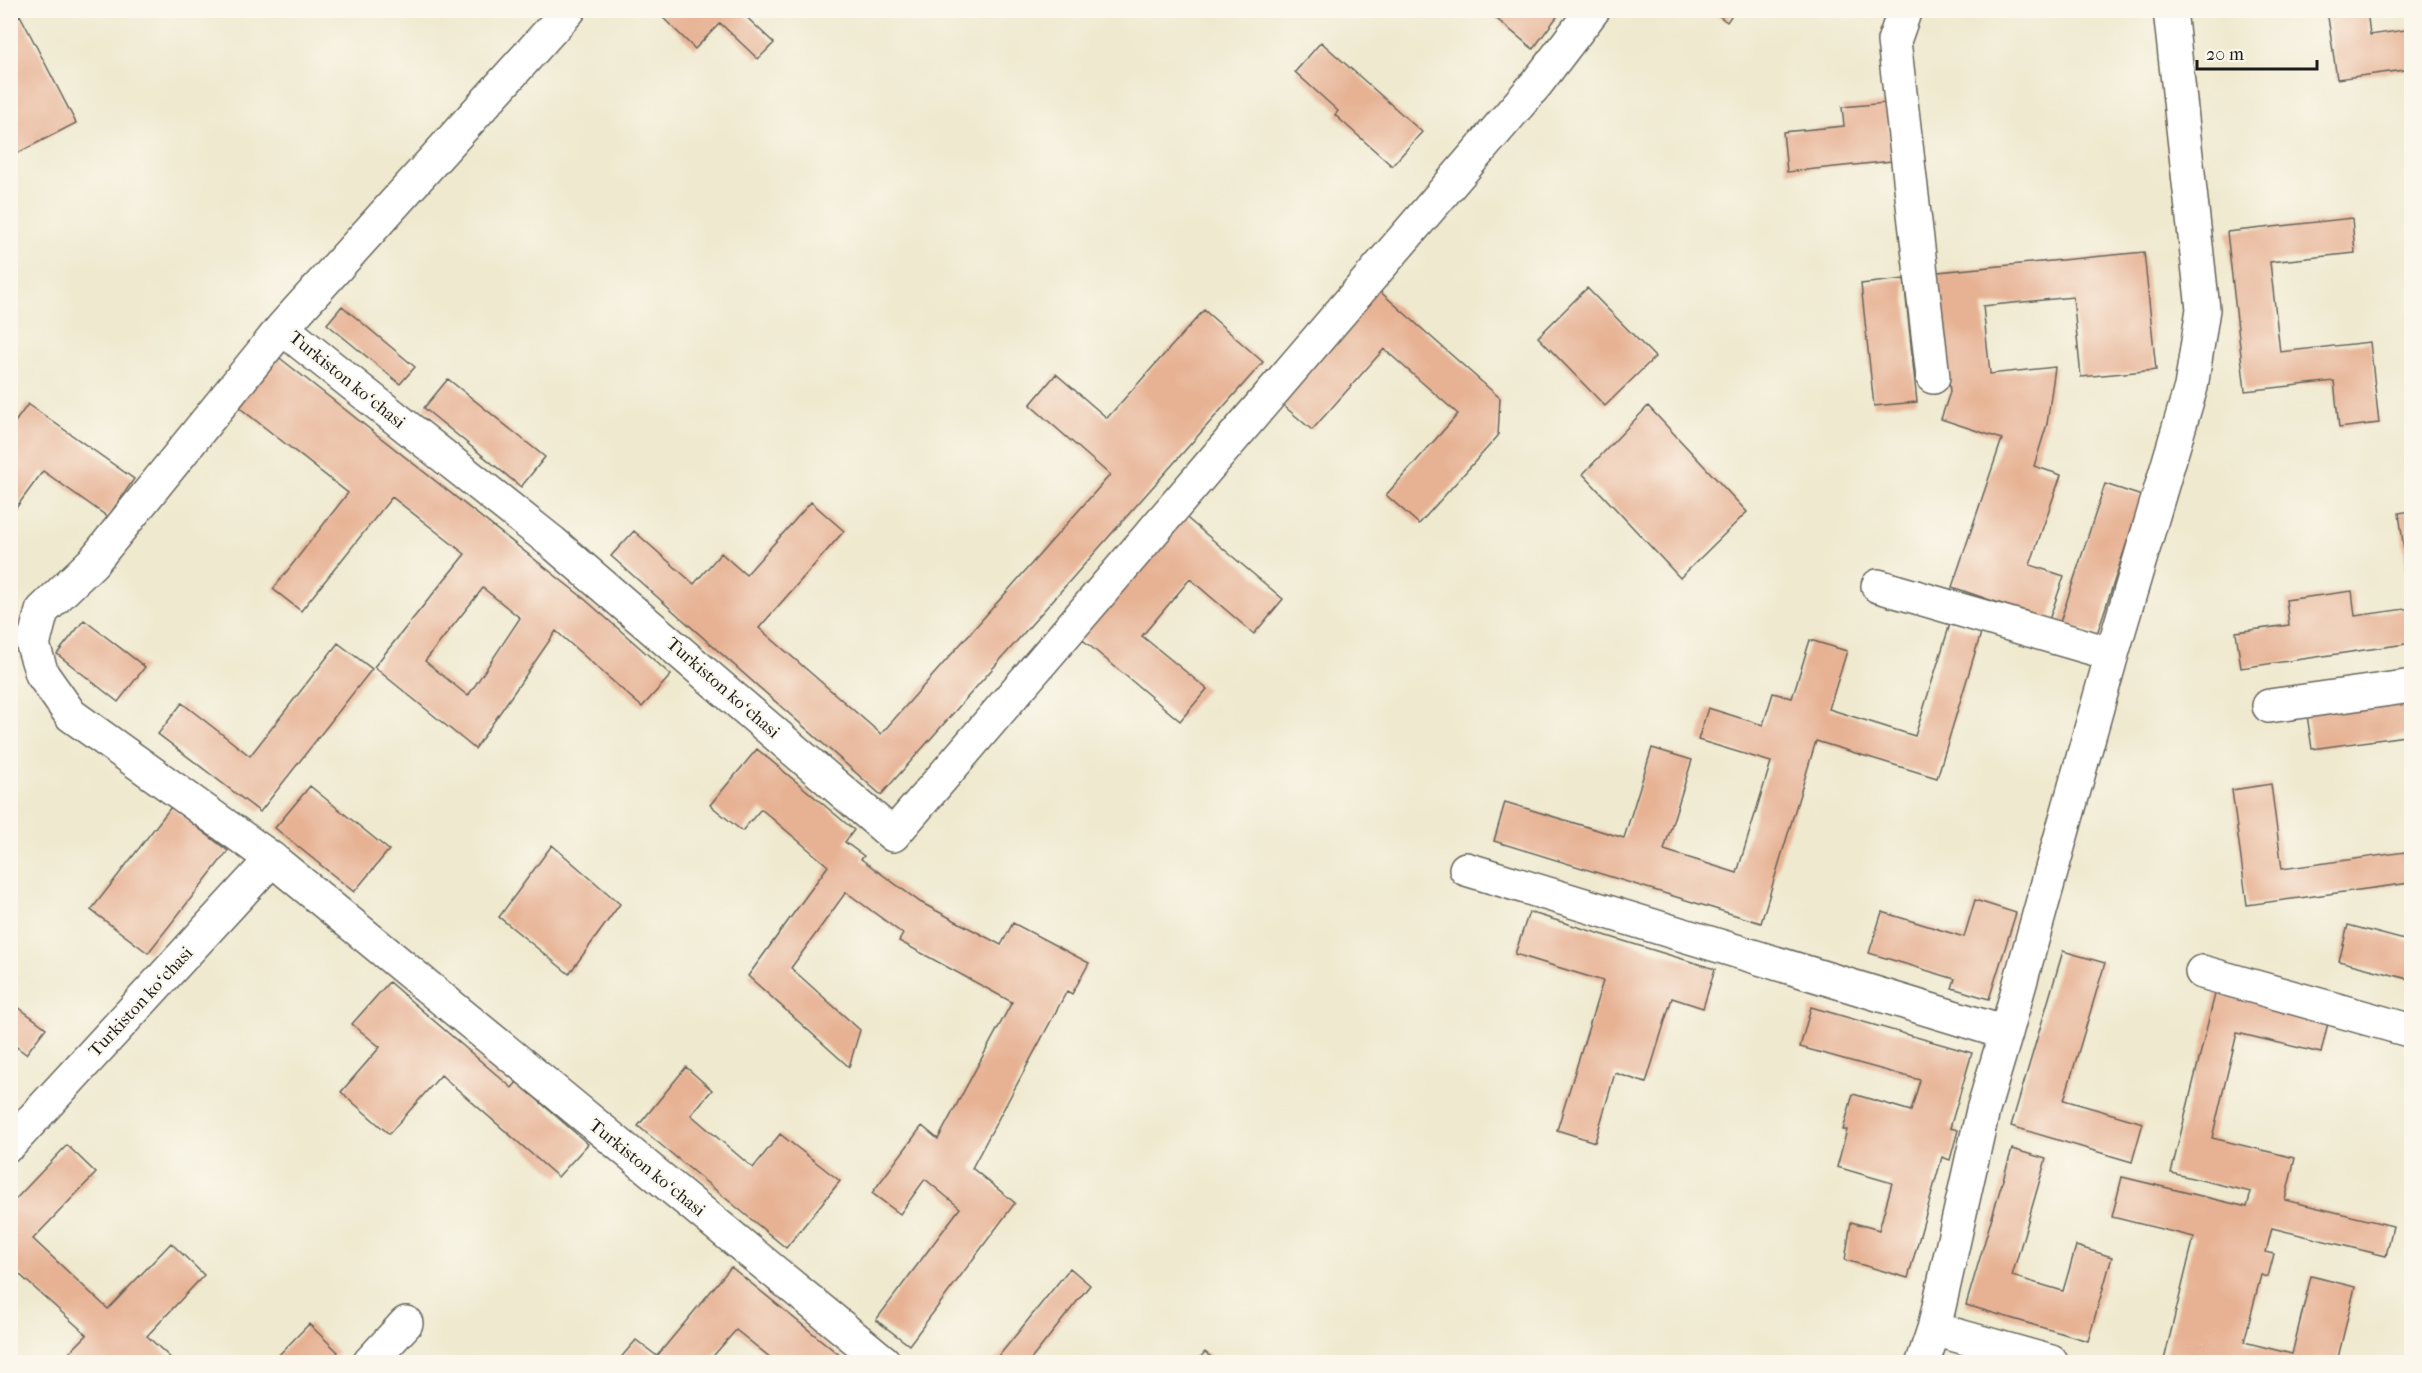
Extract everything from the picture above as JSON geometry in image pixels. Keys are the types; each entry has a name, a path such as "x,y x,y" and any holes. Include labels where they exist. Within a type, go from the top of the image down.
{"street":[{"path":"282,328 569,10"},
{"name":"Turkiston koʻchasi","path":"884,1362 272,859 71,715 42,674 33,645 42,611 93,562 282,328 552,542 893,835 1537,83 1593,10"},
{"path":"1905,10 1894,41 1933,377"},
{"path":"1923,1362 1934,1329 1983,1110 2112,654 2191,387 2203,309 2170,10"},
{"path":"1878,586 2112,654"},
{"path":"2269,706 2412,686"},
{"name":"Turkiston koʻchasi","path":"10,1144 272,859"},
{"path":"1466,869 2006,1033"},
{"path":"2202,972 2412,1031"},
{"path":"370,1362 406,1323"},
{"path":"1934,1329 2051,1362"}],"building":[{"path":"655,10 739,10 774,43 758,59 720,23 695,49"},
{"path":"1486,10 1562,10 1533,49"},
{"path":"1711,10 1735,10 1727,22"},
{"path":"2327,10 2367,10 2370,35 2412,29 2412,69 2337,79"},
{"path":"20,15 76,123 10,157 10,20"},
{"path":"1321,42 1422,132 1392,166 1335,115 1338,111 1295,72"},
{"path":"1886,103 1892,161 1787,172 1783,132 1844,126 1842,107"},
{"path":"2352,218 2355,253 2270,262 2280,352 2370,342 2379,423 2339,428 2334,381 2245,391 2227,232"},
{"path":"2144,252 2156,370 2081,377 2073,297 1983,306 1990,374 2055,367 2047,424 2034,466 2061,475 2030,565 2064,576 2049,620 1952,587 2002,439 1941,419 1950,392 1938,272"},
{"path":"1904,279 1917,402 1874,406 1861,284"},
{"path":"1376,288 1500,398 1498,436 1419,524 1386,495 1458,414 1384,349 1312,430 1277,400"},
{"path":"1587,288 1655,357 1605,406 1538,337"},
{"path":"342,306 415,367 400,384 327,324"},
{"path":"1204,310 1263,362 881,795 611,556 634,531 694,584 721,553 746,575 811,502 844,531 759,628 881,734 1110,475 1030,405 1056,374 1107,418"},
{"path":"276,355 581,596 671,675 642,707 556,631 475,749 374,667 465,554 392,497 301,611 273,589 348,493 236,405","holes":["483,588 520,618 468,696 425,661"]},
{"path":"448,379 545,457 521,487 424,408"},
{"path":"28,404 134,479 108,517 43,471 10,516 10,429"},
{"path":"1648,406 1747,512 1680,578 1583,474"},
{"path":"2105,484 2142,496 2097,634 2060,622"},
{"path":"2412,511 2412,595 2410,595 2399,513"},
{"path":"1182,514 1283,599 1254,634 1190,579 1142,636 1207,689 1180,721 1078,636"},
{"path":"2352,591 2355,616 2412,608 2412,643 2241,668 2236,632 2289,625 2286,600"},
{"path":"84,620 145,667 118,702 57,654"},
{"path":"1950,624 1981,633 1937,778 1816,741 1761,923 1494,841 1505,802 1624,838 1652,748 1692,760 1664,850 1737,873 1771,762 1698,740 1708,708 1763,725 1773,693 1792,698 1810,640 1847,651 1829,709 1915,736"},
{"path":"338,643 372,669 260,812 158,734 182,703 250,756"},
{"path":"2412,694 2412,735 2312,749 2306,708"},
{"path":"757,749 854,830 845,842 864,856 861,859 920,902 1001,945 1013,923 1089,963 1072,994 1067,991 972,1168 1015,1203 909,1345 876,1320 960,1208 925,1179 900,1214 872,1193 922,1126 938,1139 1012,1002 899,941 903,934 846,892 791,968 860,1030 849,1067 748,976 828,866 761,809 742,831 710,805"},
{"path":"2271,784 2282,869 2405,852 2410,883 2247,905 2232,790"},
{"path":"310,786 389,850 354,892 275,828"},
{"path":"171,807 228,851 148,953 91,910"},
{"path":"552,845 620,904 569,974 499,917"},
{"path":"1975,900 2016,913 1989,999 1952,988 1955,979 1869,953 1882,912 1964,937"},
{"path":"1529,912 1715,969 1703,1008 1672,998 1646,1083 1615,1073 1595,1142 1557,1130 1603,981 1515,954"},
{"path":"2348,925 2412,942 2412,980 2339,961"},
{"path":"2063,951 2105,963 2064,1100 2143,1123 2132,1162 2011,1126"},
{"path":"389,982 512,1088 517,1082 588,1144 558,1177 441,1075 389,1134 341,1092 380,1047 352,1024"},
{"path":"2217,986 2330,1014 2321,1053 2237,1033 2212,1138 2295,1158 2285,1200 2393,1226 2386,1256 2272,1228 2266,1252 2274,1254 2268,1277 2261,1275 2244,1342 2292,1354 2311,1276 2355,1287 2337,1362 2175,1362 2164,1360 2194,1237 2112,1217 2122,1177 2247,1207 2251,1192 2171,1173"},
{"path":"10,1001 46,1028 26,1054 10,1042"},
{"path":"1811,1007 1972,1053 1950,1128 1958,1130 1950,1160 1942,1157 1908,1278 1845,1260 1851,1222 1879,1230 1892,1183 1837,1167 1847,1130 1843,1130 1853,1094 1911,1111 1920,1080 1800,1047"},
{"path":"686,1067 712,1090 691,1115 753,1168 780,1134 840,1181 786,1248 638,1126"},
{"path":"67,1145 96,1173 33,1239 108,1309 171,1243 204,1275 147,1336 175,1362 60,1362 87,1335 10,1266 10,1205"},
{"path":"2012,1149 2046,1159 2012,1276 2063,1291 2076,1246 2112,1257 2088,1341 1966,1305"},
{"path":"731,1267 848,1362 776,1362 736,1330 708,1362 617,1362 636,1340 657,1356"},
{"path":"1070,1268 1090,1285 1029,1362 994,1362"},
{"path":"309,1324 338,1352 328,1362 272,1362"},
{"path":"1205,1352 1218,1362 1196,1362"}]}
